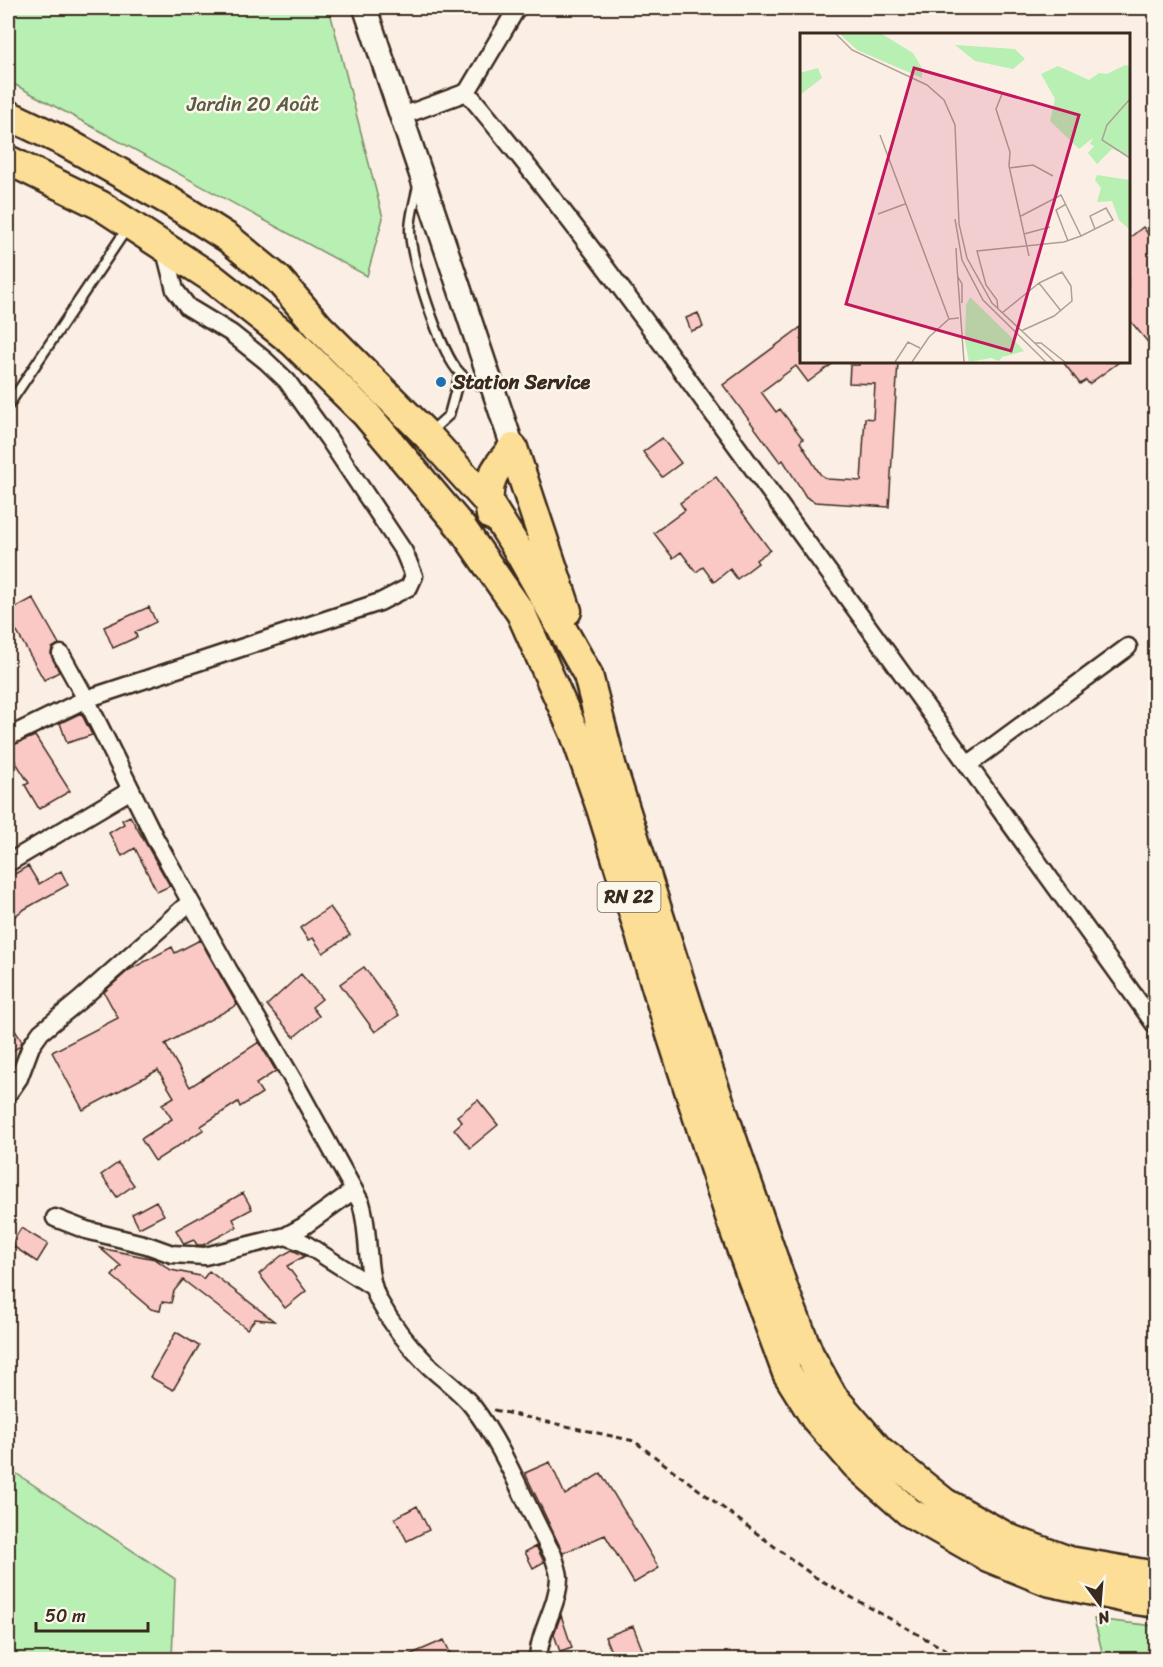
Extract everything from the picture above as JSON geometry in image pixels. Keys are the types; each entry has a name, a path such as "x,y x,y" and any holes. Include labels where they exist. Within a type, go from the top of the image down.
{"highway":[{"name":"RN 22","path":"8,115 65,142 168,200 228,238 278,279 320,328 427,435 488,502 515,545 588,675 612,768 704,1057 785,1293 809,1354 833,1397 879,1450 945,1503 1012,1540 1069,1561 1155,1576"},
{"name":"RN 22","path":"8,160 99,205 212,278 293,342 366,414 462,528 521,614 575,734 601,808 733,1226 787,1373 814,1418 856,1465 909,1512 987,1557 1047,1581 1135,1600 1155,1602"},
{"path":"501,584 497,544 488,502 489,482 496,468 513,448"},
{"path":"513,448 588,675"}],"main road":[{"path":"365,8 513,448"}],"street":[{"path":"402,116 467,92 517,8"},
{"path":"467,92 639,313 969,764 1155,1026"},
{"path":"8,737 86,699 380,602 410,587 414,576 404,552 287,381 231,333 188,307 175,290 164,247"},
{"path":"969,764 1128,647"},
{"path":"61,654 190,902 295,1083 361,1203 367,1222 370,1272 379,1301 402,1335 426,1363 472,1406 490,1434 553,1555 559,1575 556,1596 539,1646 538,1659"},
{"path":"8,863 131,790"},
{"path":"8,1094 19,1078 31,1046 40,1032 80,1000 190,902"},
{"path":"55,1218 86,1230 147,1245 172,1254 205,1256 286,1236 304,1227 354,1190"},
{"path":"286,1236 304,1243 373,1287"}],"lane":[{"path":"421,174 410,229 414,263 442,344 460,374 496,393"},
{"path":"8,406 129,225"},
{"path":"427,435 449,415 460,374"}],"path":[{"path":"472,1406 634,1441 815,1577 964,1659"}],"green space":[{"name":"Jardin 20 Août","path":"8,8 329,8 383,218 367,276 8,81"},
{"path":"8,1468 175,1579 172,1659 8,1659"},
{"path":"1094,1619 1155,1626 1155,1659 1104,1659"}],"building":[{"path":"1143,227 1148,234 1155,228 1155,351 1130,320 1130,237"},
{"path":"698,313 703,327 691,331 686,318"},
{"path":"800,328 800,363 834,363 808,382 796,366 761,392 776,412 780,409 803,439 800,442 820,474 827,479 861,481 865,418 873,419 875,384 849,383 850,365 898,363 889,507 815,502 806,497 783,460 780,462 723,385"},
{"path":"1064,363 1118,363 1089,384 1086,380 1080,384"},
{"path":"662,438 681,463 662,477 643,452"},
{"path":"716,477 770,550 756,560 758,563 737,579 730,569 714,582 703,567 696,572 681,552 673,558 654,533 685,510 680,503"},
{"path":"33,598 59,644 52,648 51,654 59,672 44,680 8,616 8,612"},
{"path":"149,607 156,622 135,632 137,637 113,648 104,627"},
{"path":"81,713 92,735 67,743 60,723"},
{"path":"35,736 70,791 39,809 25,785 29,783 8,750 8,747"},
{"path":"130,816 170,886 157,892 135,848 122,856 109,833 124,824 122,820"},
{"path":"28,866 39,884 61,871 68,885 8,921 8,878"},
{"path":"330,907 350,935 323,953 313,938 308,940 300,928"},
{"path":"200,940 237,1005 165,1044 190,1087 259,1042 276,1071 256,1084 262,1093 240,1107 238,1102 201,1126 203,1130 155,1161 141,1139 172,1119 162,1104 174,1097 158,1070 83,1110 52,1052 118,1018 104,992 129,970 172,947 175,953"},
{"path":"364,967 399,1015 375,1032 340,984"},
{"path":"301,974 322,999 312,1007 319,1016 294,1037 267,1005"},
{"path":"8,1020 22,1041 20,1046 8,1054"},
{"path":"478,1100 498,1125 470,1148 454,1129 462,1122 457,1116"},
{"path":"118,1163 134,1185 117,1197 101,1175"},
{"path":"243,1193 252,1209 233,1219 237,1227 203,1245 197,1245 194,1240 184,1244 176,1230"},
{"path":"156,1201 164,1215 139,1228 132,1214"},
{"path":"21,1228 48,1244 37,1262 11,1245"},
{"path":"100,1248 155,1259 171,1270 200,1276 203,1279 209,1271 274,1321 255,1319 247,1329 183,1280 174,1291 171,1303 162,1302 160,1311 151,1309 112,1276 121,1266"},
{"path":"292,1250 305,1256 287,1266 306,1291 285,1308 259,1274"},
{"path":"176,1332 199,1346 173,1390 150,1377"},
{"path":"550,1462 565,1495 601,1473 659,1568 634,1583 605,1535 563,1553 525,1473"},
{"path":"417,1506 429,1530 407,1541 395,1518"},
{"path":"536,1546 544,1562 533,1568 525,1552"},
{"path":"561,1615 572,1648 560,1652 554,1634"},
{"path":"633,1626 646,1659 614,1659 605,1637"},
{"path":"444,1640 453,1659 400,1659"}],"place":[{"name":"Station Service","path":"441,382"}]}
